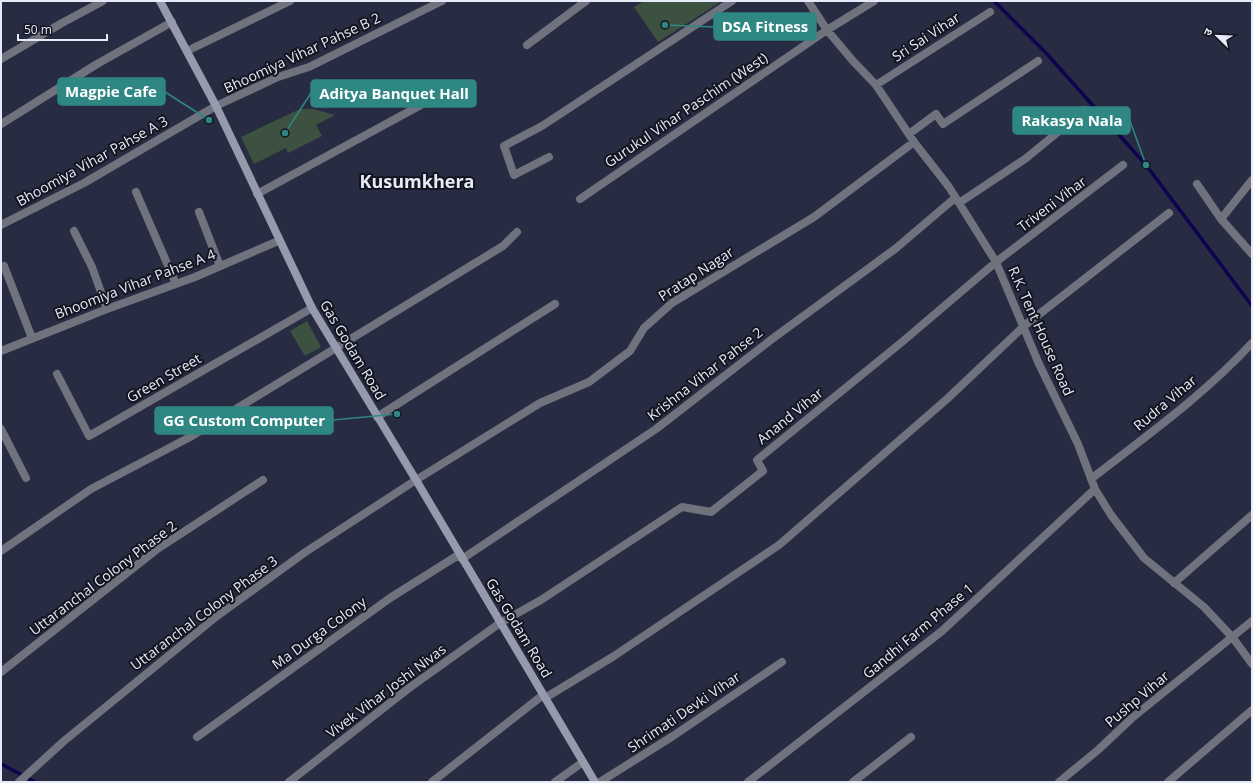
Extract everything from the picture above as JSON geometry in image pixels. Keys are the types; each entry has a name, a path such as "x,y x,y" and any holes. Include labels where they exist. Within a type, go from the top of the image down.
{"main road":[{"name":"Gas Godam Road","path":"160,1 216,106 278,241 312,308 595,782"}],"street":[{"path":"1,59 103,1"},
{"path":"187,50 290,1"},
{"name":"Bhoomiya Vihar Pahse B 2","path":"216,106 278,77 309,67 442,1"},
{"path":"527,45 586,1"},
{"path":"549,156 514,175 504,146 542,126 732,1"},
{"name":"R.K. Tent House Road","path":"808,1 827,30 853,61 876,85 914,142 957,200 996,262 1039,364 1078,444 1090,479 1111,515 1144,558 1204,607 1233,638 1252,664"},
{"name":"Gurukul Vihar Paschim (West)","path":"580,198 827,30 874,1"},
{"name":"Sri Sai Vihar","path":"876,85 990,12"},
{"path":"1,124 97,64 172,22"},
{"path":"909,134 936,114 943,124 1038,61"},
{"path":"257,194 443,93"},
{"name":"Bhoomiya Vihar Pahse A 3","path":"1,225 84,183 216,106"},
{"name":"Krishna Vihar Pahse 2","path":"461,556 656,429 772,339 895,249 957,200 1026,159 1085,110"},
{"name":"Pratap Nagar","path":"416,480 540,403 589,382 630,351 644,328 672,303 814,217 914,142"},
{"name":"Triveni Vihar","path":"996,262 1123,165"},
{"path":"1220,219 1252,180"},
{"path":"1197,184 1220,219 1252,254"},
{"path":"136,192 176,284"},
{"path":"199,212 220,266"},
{"path":"432,782 544,697 614,656 779,545 936,409 1024,326 1169,213"},
{"path":"74,230 92,267 107,309"},
{"path":"1,551 92,489 190,437 502,246 517,232"},
{"name":"Bhoomiya Vihar Pahse A 4","path":"1,351 107,309 176,284 278,241"},
{"name":"Anand Vihar","path":"500,623 541,600 682,507 711,512 763,471 757,460 902,342 996,262"},
{"path":"4,266 32,338"},
{"path":"377,417 554,304"},
{"name":"Green Street","path":"57,374 89,436 312,308"},
{"name":"Rudra Vihar","path":"1090,479 1174,416 1239,357 1252,343"},
{"path":"1,429 26,478"},
{"name":"Uttaranchal Colony Phase 2","path":"1,672 156,550 263,480"},
{"name":"Uttaranchal Colony Phase 3","path":"19,782 64,741 216,616 304,553 416,480"},
{"name":"Gandhi Farm Phase 1","path":"748,782 942,631 1095,489"},
{"path":"1174,583 1252,516"},
{"name":"Ma Durga Colony","path":"197,737 390,598 461,556"},
{"name":"Pushp Vihar","path":"1059,782 1098,750 1132,718 1233,638 1252,621"},
{"name":"Vivek Vihar Joshi Nivas","path":"289,782 408,688 500,623"},
{"name":"Shrimati Devki Vihar","path":"600,782 673,736 782,662"},
{"path":"1168,782 1252,710"},
{"path":"853,782 911,737"},
{"path":"555,782 583,762"}],"building":[{"path":"644,1 722,1 658,42 634,7"},
{"path":"300,109 313,109 335,115 316,125 322,136 288,153 286,148 254,164 241,137"},
{"path":"307,321 321,347 305,356 290,331"}],"waterway":[{"path":"994,1 1046,53 1146,165 1252,306"},
{"path":"1,764 22,775"},
{"path":"29,779 35,782"}],"place":[{"name":"DSA Fitness","path":"665,25"},
{"name":"Magpie Cafe","path":"209,120"},
{"name":"Aditya Banquet Hall","path":"285,133"},
{"name":"Rakasya Nala","path":"1146,165"},
{"name":"GG Custom Computer","path":"397,414"}],"district":[{"name":"Kusumkhera","path":"417,182"}]}
